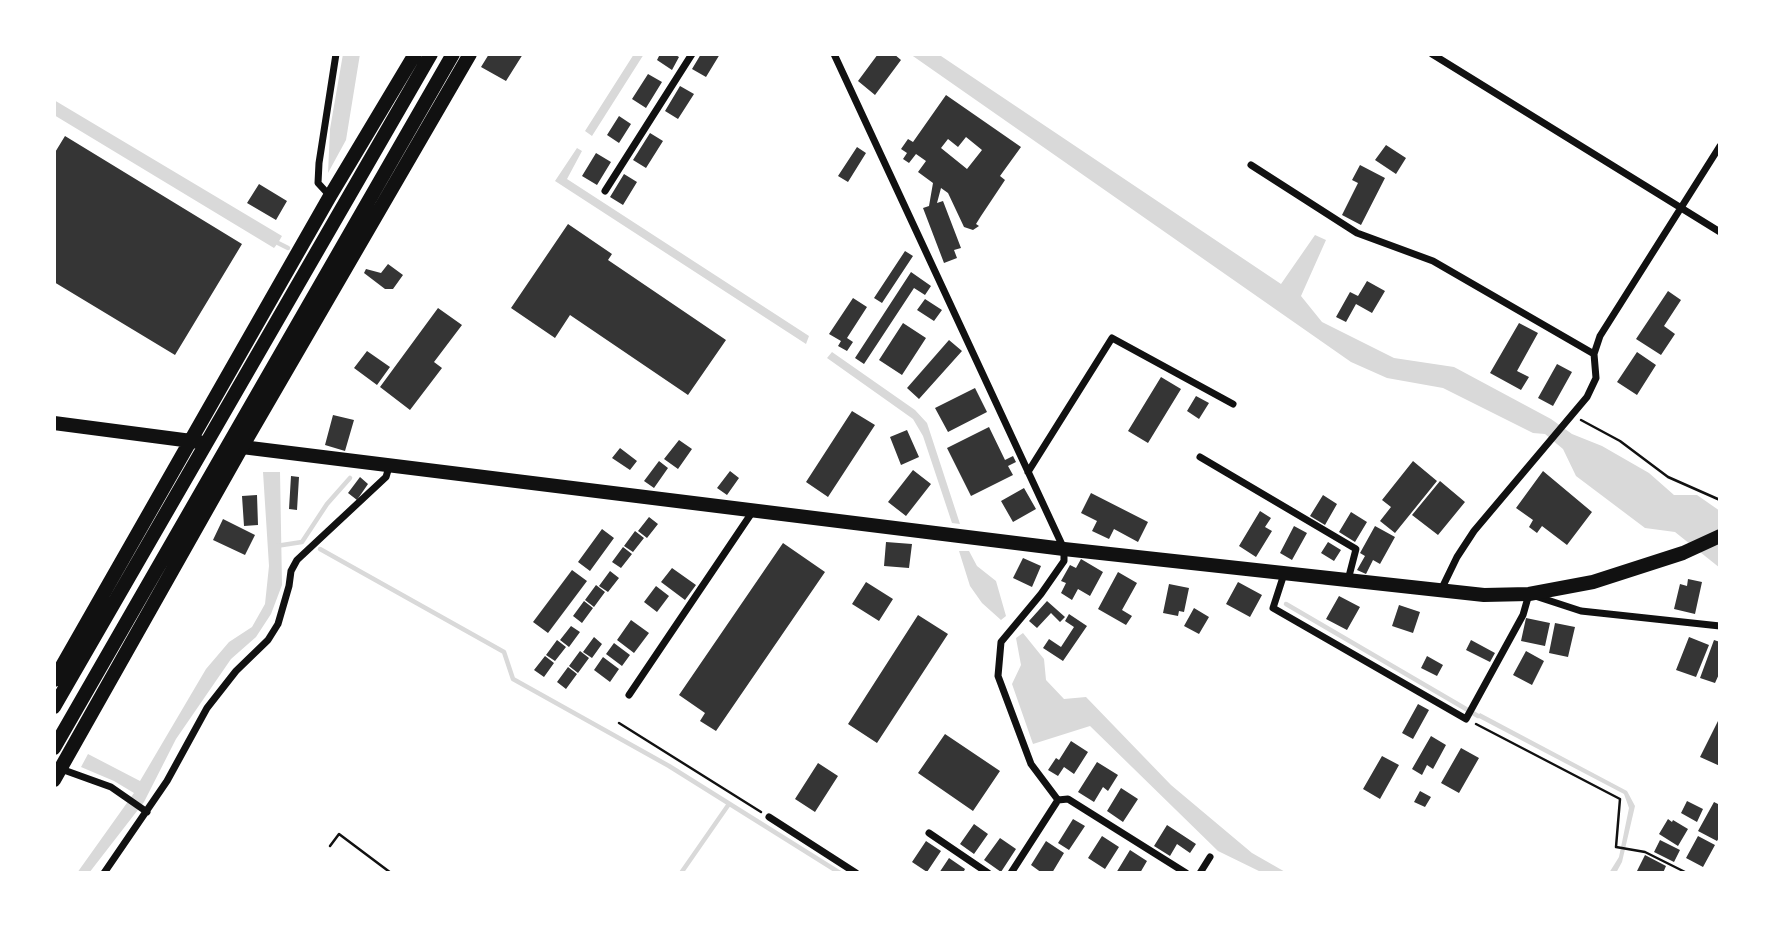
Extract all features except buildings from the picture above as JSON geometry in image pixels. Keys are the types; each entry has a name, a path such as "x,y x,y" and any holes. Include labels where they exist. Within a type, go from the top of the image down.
{"main road":[{"path":"54,680 330,196 415,54"},
{"path":"54,707 431,54"},
{"path":"54,748 453,54"},
{"path":"57,774 242,447 470,54"},
{"path":"54,422 389,467 1440,592 1529,594 1593,582 1683,553 1720,537"}],"street":[{"path":"330,196 318,183 336,54"},
{"path":"604,191 692,54"},
{"path":"834,54 1064,549 1064,561 1001,642 998,676 1031,764 1058,800"},
{"path":"1432,54 1720,232"},
{"path":"1440,592 1457,557 1474,531 1587,397 1596,378 1594,354 1600,336 1720,146"},
{"path":"1251,165 1357,233 1433,261 1594,354"},
{"path":"1028,472 1112,338 1233,404"},
{"path":"1200,457 1356,549 1348,581"},
{"path":"104,873 147,812 207,708 236,671 268,640 278,624 291,571 297,561 386,477 389,467"},
{"path":"629,695 753,511"},
{"path":"1284,574 1273,608 1466,719 1523,615 1529,594 1581,611 1720,626"},
{"path":"57,774 110,787 147,812"},
{"path":"1058,800 1068,799 1186,873"},
{"path":"1016,871 1058,800"},
{"path":"769,817 856,873"},
{"path":"929,832 988,873"},
{"path":"1200,873 1210,857"}],"path":[{"path":"1569,419 1620,441 1668,477 1720,500"},
{"path":"1466,719 1620,799 1616,847 1645,852 1687,873"},
{"path":"619,723 769,817"},
{"path":"330,846 339,834 391,873"}],"shaded area":[{"path":"343,54 360,54 346,140 328,173 330,129"},
{"path":"634,54 644,54 592,136 585,131"},
{"path":"910,54 938,54 1281,284 1315,235 1326,240 1301,296 1322,322 1394,358 1454,367 1551,419 1572,434 1602,446 1649,473 1674,495 1697,495 1720,511 1720,568 1675,532 1645,528 1576,476 1563,449 1545,434 1533,433 1443,388 1387,378 1351,362"},
{"path":"54,100 282,236 278,243 274,248 54,115"},
{"path":"577,148 582,151 567,179 809,336 806,344 555,181"},
{"path":"832,352 915,410 927,423 960,524 952,523 923,436 913,419 827,358"},
{"path":"263,472 280,472 282,585 271,614 256,637 231,659 176,739 144,802 89,873 77,873 134,793 81,767 88,754 140,781 206,669 229,642 252,627 265,604 269,566"},
{"path":"959,551 969,551 977,566 996,581 1006,616 1001,620 982,603 970,586"},
{"path":"1023,633 1044,659 1046,680 1064,699 1086,697 1171,785 1252,853 1287,873 1263,873 1218,851 1090,726 1033,744 1012,684 1021,665 1016,638"},
{"path":"1480,713 1627,791 1635,806 1622,862 1616,873 1609,873 1619,857 1629,808 1624,794 1477,717"}],"waterway":[{"path":"278,243 288,248"},
{"path":"276,546 302,542 327,504 350,478"},
{"path":"320,549 504,652 513,679 669,766 840,873"},
{"path":"1286,604 1478,716"},
{"path":"681,873 729,804"}]}
